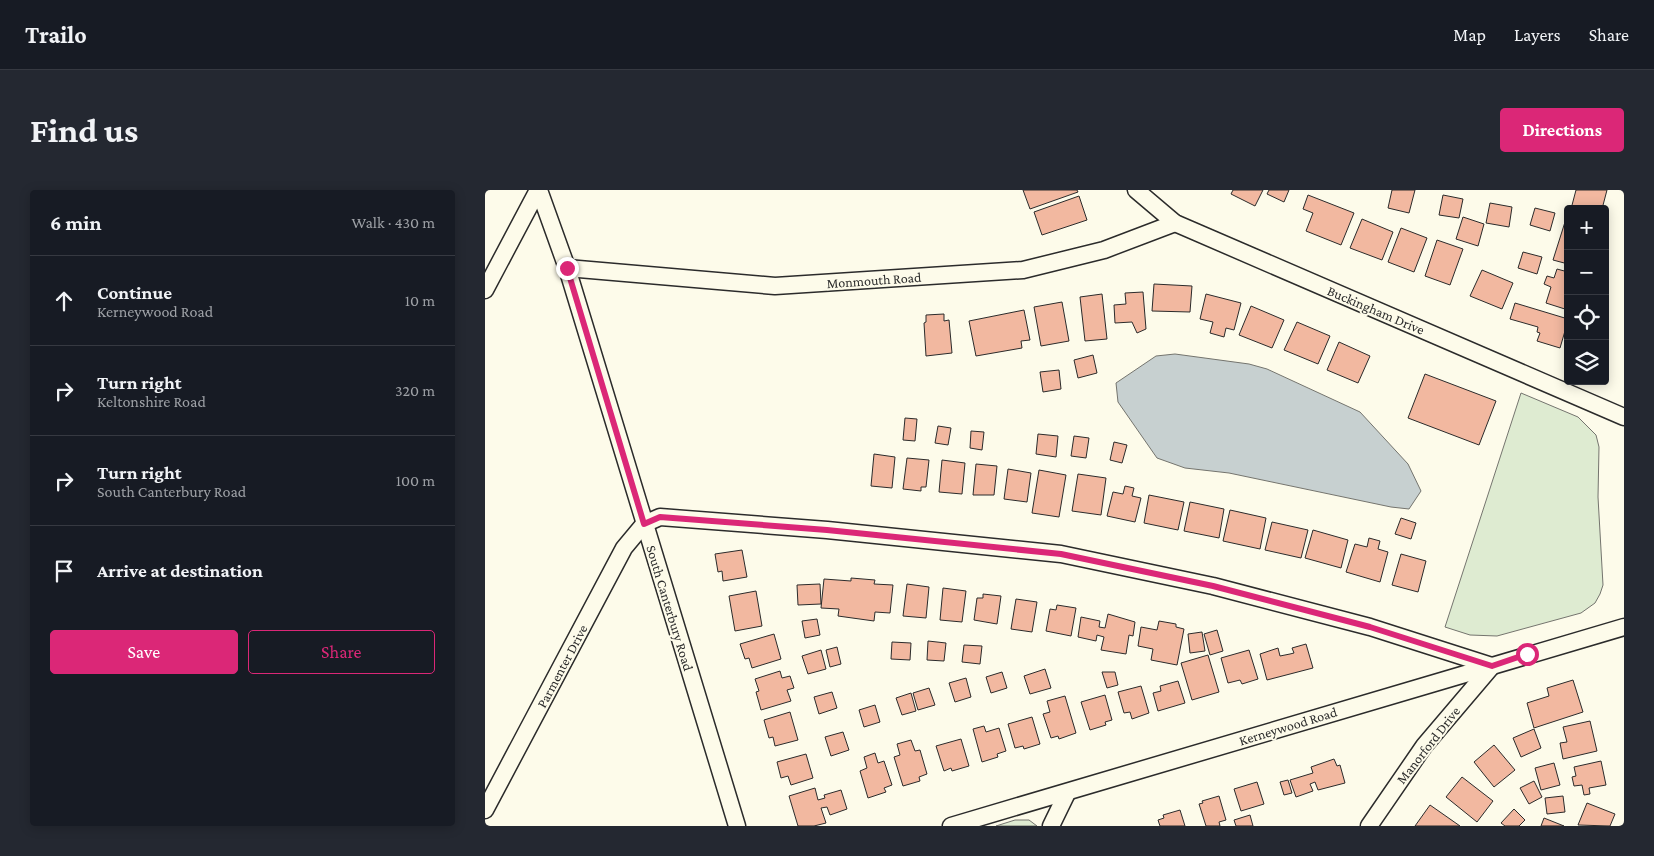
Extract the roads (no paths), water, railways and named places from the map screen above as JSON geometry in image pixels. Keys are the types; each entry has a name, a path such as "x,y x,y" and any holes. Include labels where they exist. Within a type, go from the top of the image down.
{"street":[{"name":"South Canterbury Road","path":"539,190 567,268 737,826"},
{"path":"485,290 539,190"},
{"name":"Buckingham Drive","path":"1136,190 1175,223 1624,417"},
{"name":"Monmouth Road","path":"567,268 775,286 1023,270 1105,250 1175,223"},
{"path":"644,524 660,517 827,530 1061,554 1213,586 1370,627 1492,666"},
{"name":"Parmenter Drive","path":"485,810 624,548 644,524"},
{"name":"Kerneywood Road","path":"951,826 1067,793 1527,654 1624,627"},
{"name":"Manorford Drive","path":"1369,826 1425,746 1492,666"},
{"path":"1051,826 1067,793"}]}
